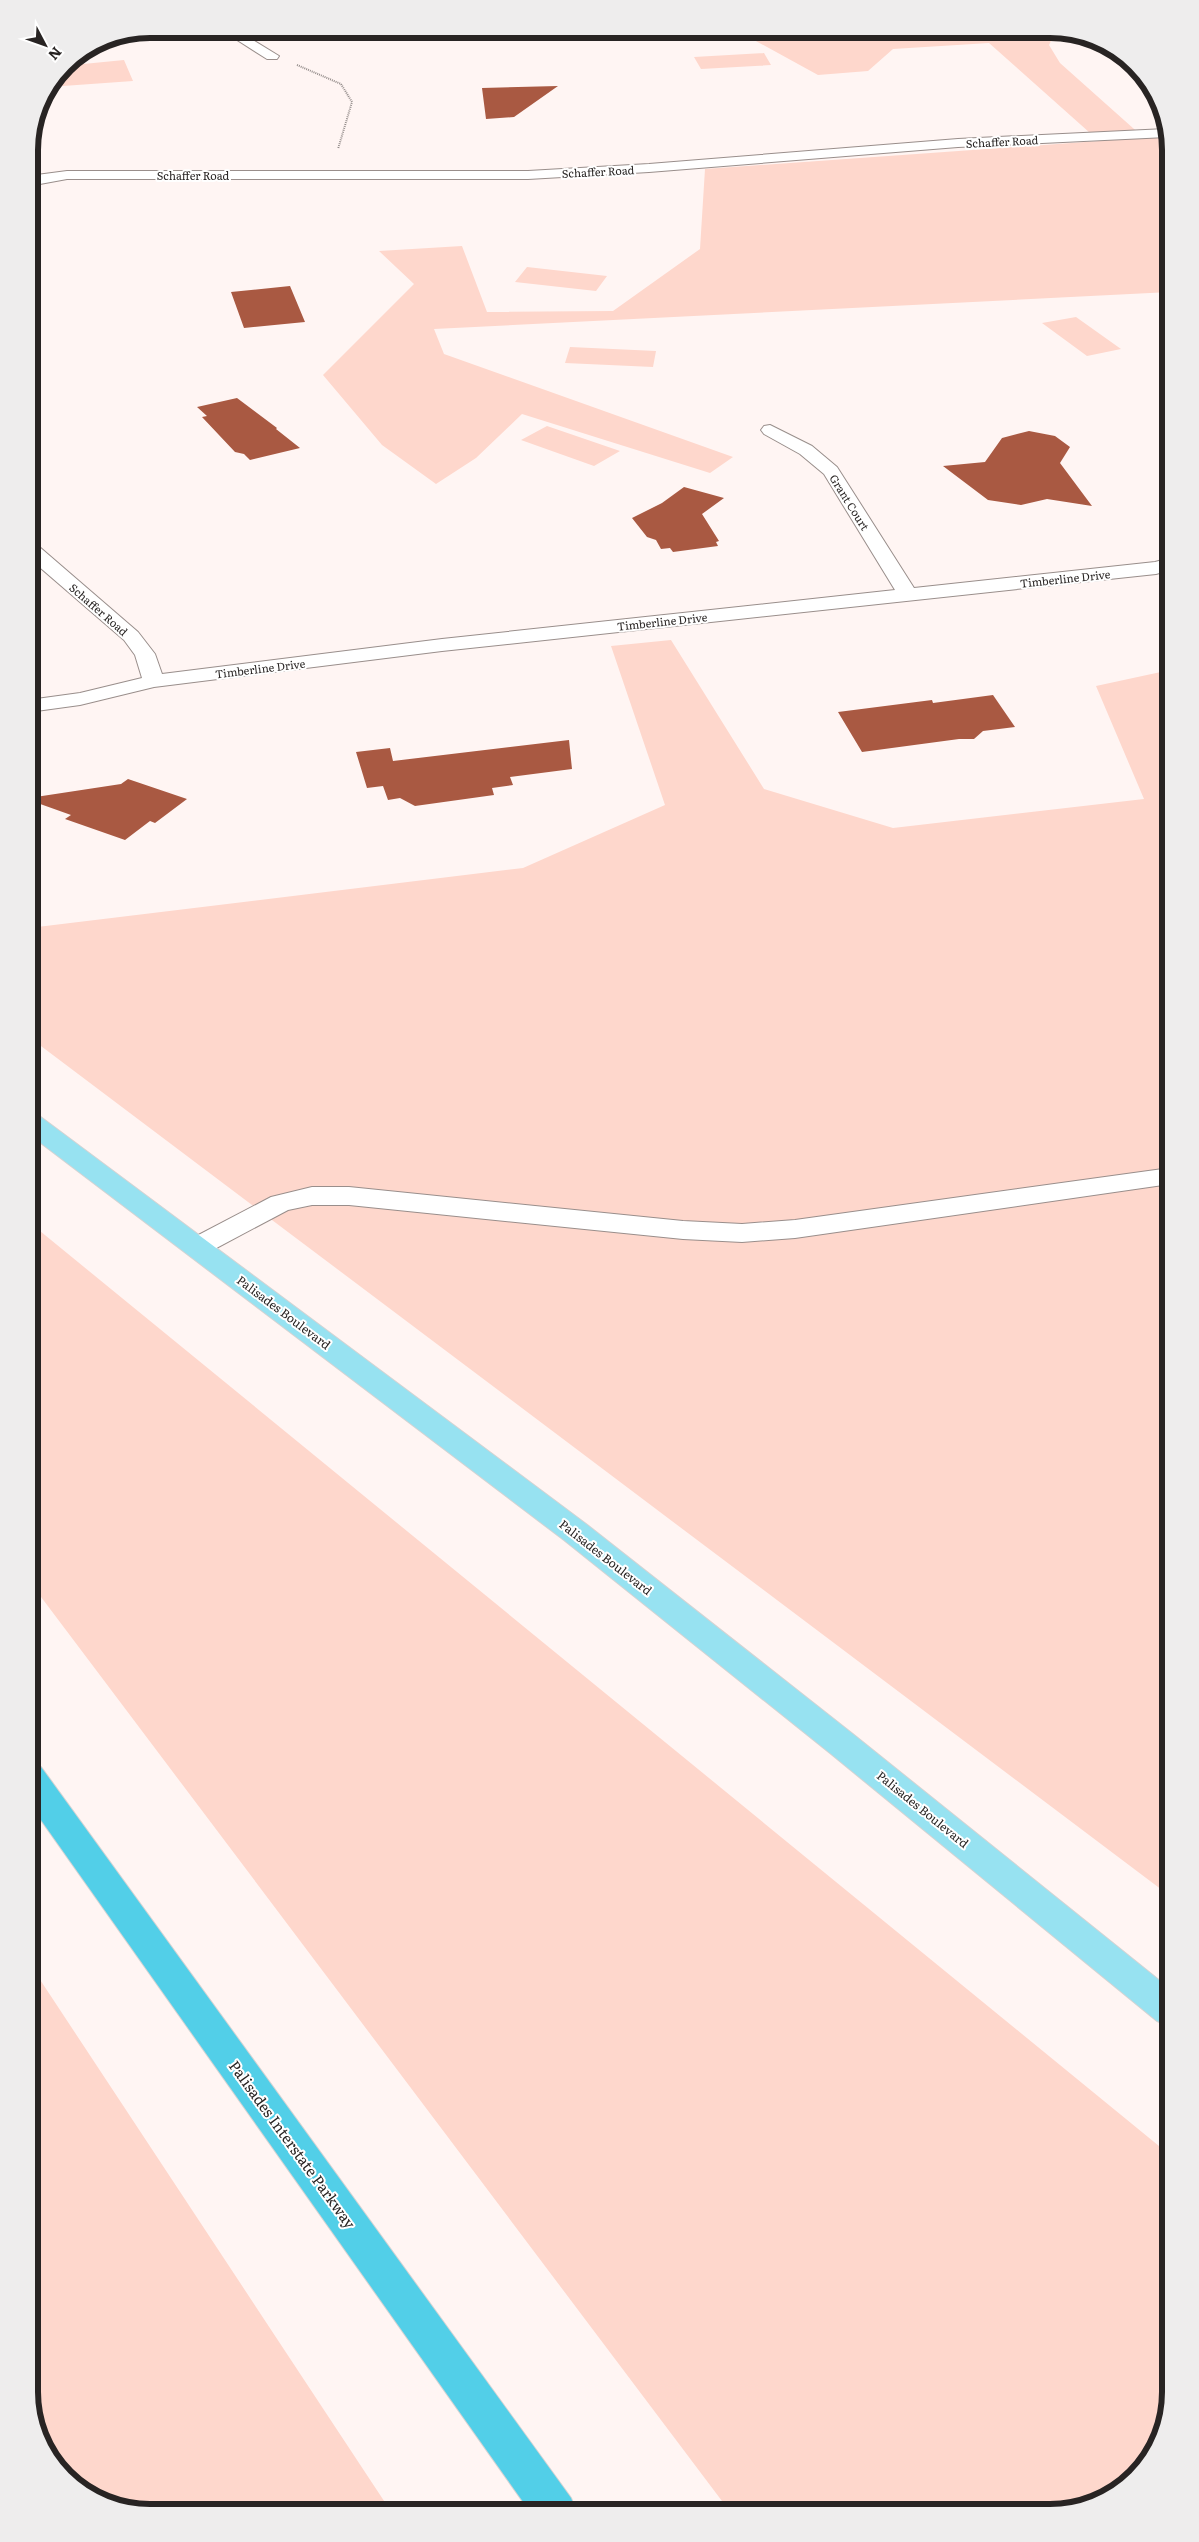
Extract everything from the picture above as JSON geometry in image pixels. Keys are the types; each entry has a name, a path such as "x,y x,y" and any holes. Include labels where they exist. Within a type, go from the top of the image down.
{"highway":[{"name":"Palisades Interstate Parkway","path":"38,1790 550,2504"}],"main road":[{"name":"Palisades Boulevard","path":"38,1128 598,1550 842,1744 1162,2004"}],"street":[{"path":"241,38 272,56"},
{"name":"Schaffer Road","path":"38,180 67,175 528,175 649,168 958,143 1160,132"},
{"name":"Grant Court","path":"770,430 806,450 831,471 908,595"},
{"name":"Schaffer Road","path":"38,556 131,636 145,654 154,681"},
{"name":"Timberline Drive","path":"38,696 80,699 154,681 452,644 1162,566"},
{"path":"197,1247 280,1203 312,1196 349,1196 683,1230 742,1233 795,1229 1162,1177"}],"path":[{"path":"272,56 342,84 352,102 343,136 328,175"}],"shaded area":[{"path":"750,38 1052,38 1049,45 1060,63 1143,137 1161,138 1162,292 434,329 444,354 733,457 710,473 522,414 476,458 436,484 382,445 323,375 414,284 379,251 462,246 487,312 613,311 700,249 705,169 1099,141 989,43 893,49 868,71 818,75"},
{"path":"764,53 771,65 701,69 694,57"},
{"path":"124,60 133,81 56,86 77,65"},
{"path":"527,267 607,276 596,291 515,282"},
{"path":"1076,317 1121,349 1087,356 1042,323"},
{"path":"570,347 656,351 653,367 565,363"},
{"path":"547,426 620,451 594,466 521,440"},
{"path":"671,640 764,789 893,828 1144,799 1096,686 1162,672 1162,1890 38,1044 38,927 523,868 665,805 611,646"},
{"path":"38,1229 1162,2148 1161,2407 1156,2428 1143,2455 1129,2472 1118,2481 1092,2496 1064,2504 724,2504 38,1593"},
{"path":"38,1977 386,2504 143,2504 114,2499 100,2493 70,2472 61,2461 43,2428 38,2407"}],"building":[{"path":"558,86 514,117 486,119 482,88"},
{"path":"290,286 305,322 244,328 231,292"},
{"path":"237,398 300,448 250,460 244,454 235,452 202,417 207,416 197,407"},
{"path":"1029,431 1055,436 1070,447 1060,463 1092,506 1047,499 1021,505 988,500 943,466 985,462 1002,438"},
{"path":"684,487 724,498 702,514 719,541 716,542 718,546 673,552 670,548 661,549 656,540 647,537 632,518 662,503"},
{"path":"993,695 1015,727 983,731 974,739 959,739 862,752 838,712 932,700 933,703"},
{"path":"569,740 572,769 510,777 513,785 492,788 494,795 415,806 400,798 388,800 383,786 367,788 356,752 390,748 393,761"},
{"path":"128,779 187,799 155,823 150,821 125,840 65,819 71,815 38,803 38,797 121,784"}]}
